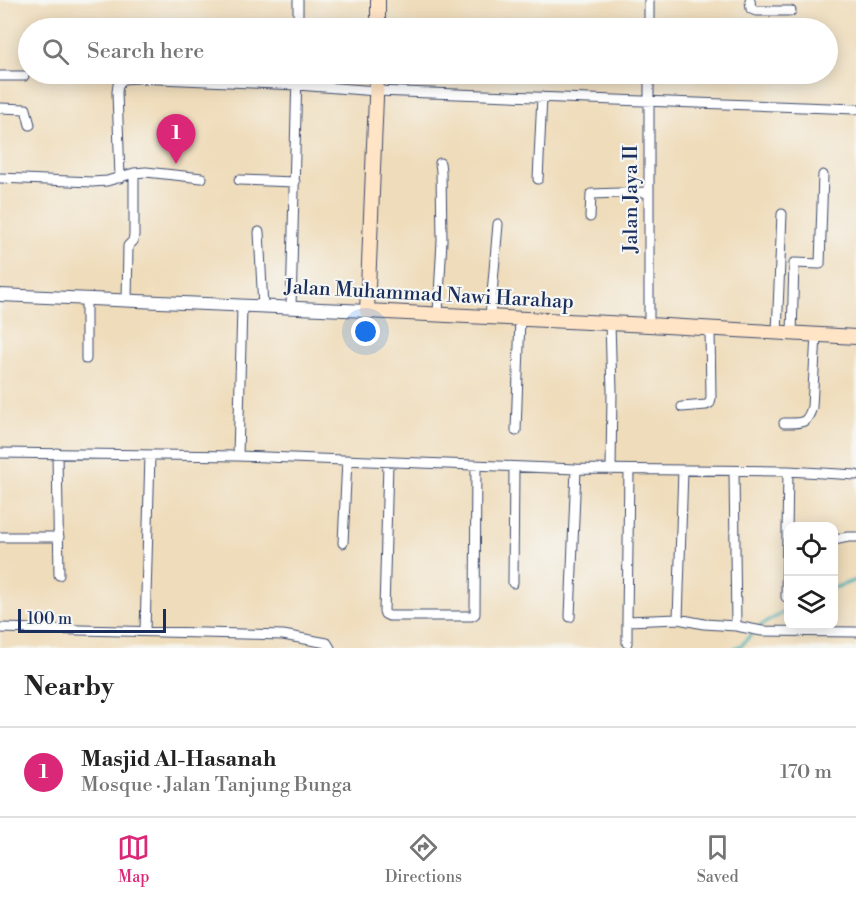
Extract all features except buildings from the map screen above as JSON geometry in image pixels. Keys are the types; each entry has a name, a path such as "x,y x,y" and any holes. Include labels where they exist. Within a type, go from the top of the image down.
{"main road":[{"path":"378,0 378,18"},
{"path":"368,311 377,84"},
{"name":"Jalan Muhammad Nawi Harahap","path":"368,311 856,337"}],"street":[{"path":"298,0 298,18"},
{"path":"649,0 649,18"},
{"path":"750,0 751,9 756,11 791,11"},
{"path":"0,76 18,76"},
{"path":"119,84 117,92 120,177"},
{"path":"274,84 377,91 856,109"},
{"name":"Jalan Jaya II","path":"649,84 649,325"},
{"path":"291,308 297,85"},
{"path":"538,180 542,97"},
{"path":"0,108 26,109 30,125"},
{"path":"438,314 442,240 440,164"},
{"path":"0,178 92,182 146,172 202,178"},
{"path":"127,301 128,246 133,241 134,235 134,173"},
{"path":"792,334 794,263 820,264 823,175"},
{"path":"239,180 295,182"},
{"path":"590,217 591,194 649,192"},
{"path":"777,333 782,214"},
{"path":"490,317 498,224"},
{"path":"259,232 263,307"},
{"name":"Jalan Muhammad Nawi Harahap","path":"0,295 368,311"},
{"path":"86,299 86,359"},
{"path":"238,456 242,306"},
{"path":"516,431 520,318"},
{"path":"610,323 611,470"},
{"path":"682,407 710,403 710,329"},
{"path":"784,423 799,423 809,416 812,407 816,335"},
{"path":"0,453 238,456 576,469 788,471 856,475"},
{"path":"57,453 59,575"},
{"path":"145,631 150,455"},
{"path":"343,543 347,460"},
{"path":"388,462 384,611 386,615 399,616 472,616 475,614 476,465"},
{"path":"513,583 514,467"},
{"path":"570,617 576,469"},
{"path":"627,643 628,470"},
{"path":"678,619 683,470"},
{"path":"734,471 736,626"},
{"path":"788,471 788,522"},
{"path":"0,537 59,537"},
{"path":"838,539 856,537"},
{"path":"627,621 678,619 762,631 856,632"},
{"path":"0,628 283,635 327,643 330,648"}],"waterway":[{"path":"838,587 856,580"},
{"path":"758,627 784,612"},
{"path":"735,648 742,645 753,632"}],"place":[{"name":"Masjid Al-Hasanah","path":"176,164"}]}
